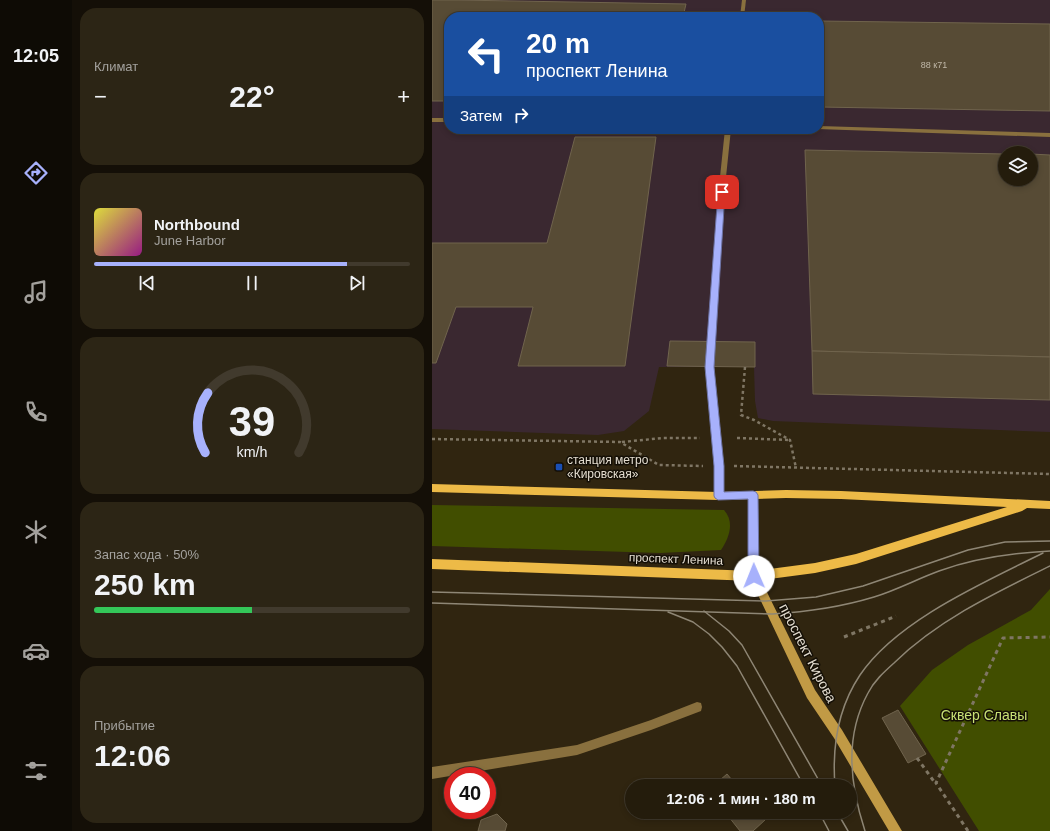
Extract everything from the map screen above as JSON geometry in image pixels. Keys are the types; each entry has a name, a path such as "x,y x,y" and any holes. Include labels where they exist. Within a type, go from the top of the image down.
{"main road":[{"name":"проспект Ленина","path":"432,488 718,496 841,495 1050,505"},
{"name":"проспект Ленина","path":"432,564 754,576 815,568 856,559 1030,504"}],"street":[{"path":"743,12 744,0"},
{"path":"432,120 444,120"},
{"path":"824,128 1050,134"},
{"path":"718,496 719,466 709,367 727,134"},
{"name":"проспект Кирова","path":"753,495 754,576 811,694 838,734 896,831"},
{"path":"432,773 576,750 651,725 697,707"}],"path":[{"path":"744,367 741,415 754,420 790,440 796,468"},
{"path":"432,439 620,442 663,438 707,438"},
{"path":"737,438 790,440"},
{"path":"620,442 659,464 1050,474"},
{"path":"844,637 896,616"},
{"path":"936,783 1002,638 1050,637"},
{"path":"917,758 936,783 968,831"}],"shaded area":[{"path":"432,0 1050,0 1050,432 773,421 758,418 755,401 754,367 659,367 649,411 624,431 598,435 432,429"}],"green space":[{"path":"432,505 724,510 729,520 730,530 721,550 660,553 432,546"},
{"name":"Сквер Славы","path":"1050,589 1050,831 979,831 900,706 932,670 968,645 1031,610"}],"building":[{"path":"432,0 686,4 684,12 444,12 444,101 432,101"},
{"path":"824,21 1050,24 1050,111 824,107"},
{"path":"575,137 656,137 625,366 518,366 533,307 456,307 436,363 432,363 432,243 547,243"},
{"path":"805,150 998,154 998,186 1038,186 1038,154 1050,155 1050,357 812,351"},
{"path":"670,341 755,342 755,367 667,366"},
{"path":"812,351 1050,357 1050,400 813,394"},
{"path":"898,710 926,754 908,763 882,718"},
{"path":"727,774 731,779 721,779"},
{"path":"496,814 507,824 505,831 478,831 481,820 496,819"},
{"path":"731,819 765,820 753,831 740,831"}],"tram line":[{"path":"432,592 766,601 816,597 863,586 968,550 1005,542 1050,541"},
{"path":"705,612 772,614 849,604 891,591 953,566 980,559 1050,551"},
{"path":"834,779 838,729 846,701 860,675 876,655 896,637 944,604 1043,553"},
{"path":"865,831 856,796 852,761 855,727 860,710 873,685 883,673 911,648 948,621 988,597 1050,566"},
{"path":"432,603 705,612"},
{"path":"668,612 693,622 709,634 722,647 737,666 800,779"},
{"path":"705,612 729,631 742,645 818,779"},
{"path":"823,819 829,831"},
{"path":"841,819 848,831"}],"place":[{"name":"станция метро «Кировская»","path":"559,467"}],"route":[{"path":"722,192 709,367 719,466 718,496 753,495 754,576"}]}
